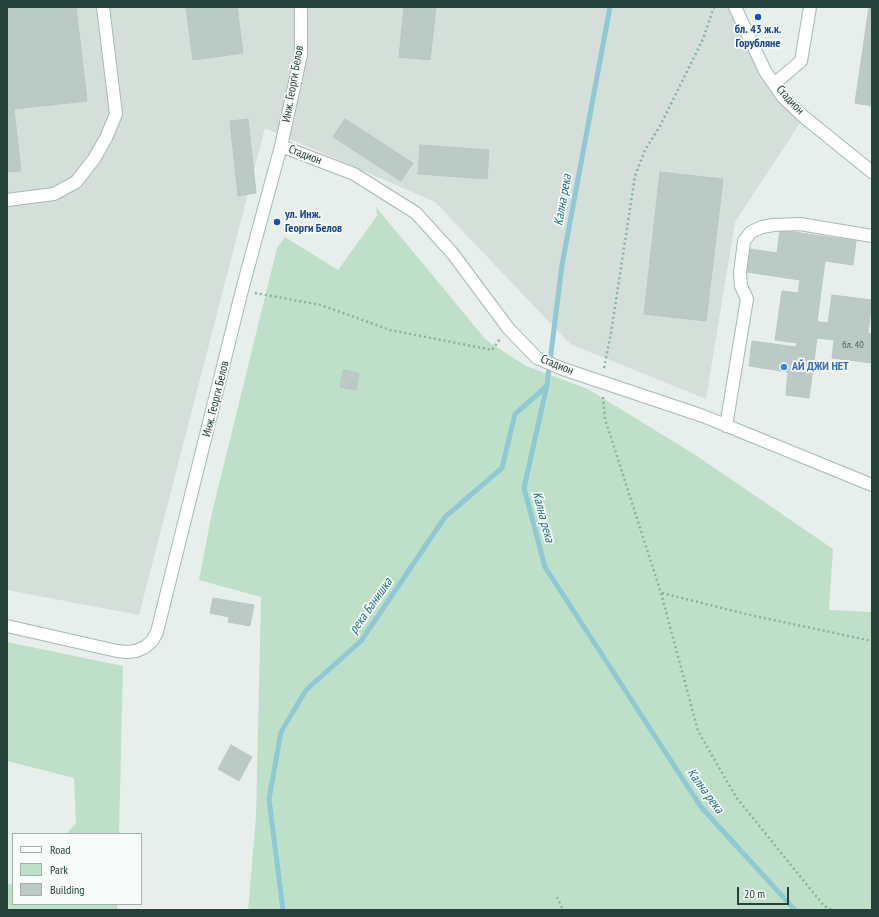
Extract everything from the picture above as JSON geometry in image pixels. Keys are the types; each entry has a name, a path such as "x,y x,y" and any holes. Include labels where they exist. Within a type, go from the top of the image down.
{"street":[{"path":"7,200 54,194 76,182 94,159 106,138 116,114 103,7"},
{"name":"Инж. Георги Белов","path":"7,626 117,651 136,652 152,641 157,632 242,290 281,146 301,55 301,7"},
{"name":"Стадион","path":"735,7 765,71 783,97 872,172"},
{"path":"774,84 801,61 807,8"},
{"name":"Стадион","path":"281,146 354,174 416,213 453,254 508,328 537,358 563,369 703,416 872,485"},
{"path":"726,426 747,299 742,286 740,273 744,241 751,232 762,227 773,225 800,224 872,236"}],"path":[{"path":"714,7 703,38 660,126 645,150 635,176 602,382 604,419 662,593 698,731 736,797 824,906 832,910"},
{"path":"242,290 321,305 390,330 492,350 508,328"},
{"path":"662,593 750,615 872,641"},
{"path":"557,897 563,910"}],"shaded area":[{"path":"7,7 735,7 765,71 804,117 735,222 706,399 570,344 435,202 265,128 139,615 7,590"}],"green space":[{"path":"376,207 486,340 526,366 588,389 697,456 833,549 829,610 872,612 872,910 248,910 256,817 261,597 199,580 211,517 277,248 285,237 338,270 377,216"},
{"path":"7,642 123,666 119,833 67,833 76,823 74,778 7,761"},
{"path":"7,883 12,885 12,905 117,905 117,910 7,910"}],"building":[{"path":"7,7 76,7 87,101 14,109 21,171 7,172"},
{"path":"186,7 237,7 243,53 193,60"},
{"path":"404,7 436,7 430,60 399,57"},
{"path":"869,7 872,7 872,106 855,103"},
{"path":"248,119 256,193 238,196 230,121"},
{"path":"345,119 413,163 401,181 333,137"},
{"path":"420,145 489,150 487,179 418,174"},
{"path":"660,172 723,179 706,321 644,314"},
{"path":"780,230 856,241 853,265 825,261 817,322 800,319 797,343 775,340 782,291 798,293 800,280 747,272 750,249 777,253"},
{"path":"832,295 872,300 868,333 872,334 872,363 832,358 834,340 817,338 809,398 786,395 788,372 749,366 752,341 796,347 800,319 828,323"},
{"path":"343,370 359,373 356,390 340,387"},
{"path":"213,598 254,605 250,626 228,622 229,617 210,613"},
{"path":"231,745 252,757 239,781 218,769"}],"waterway":[{"name":"Кална река","path":"610,7 562,265 547,385 524,488 545,567 701,807 795,910"},
{"name":"река Банишка","path":"283,910 269,799 281,732 306,690 361,641 445,517 502,468 515,414 547,386"}],"place":[{"name":"бл. 43 ж.к. Горубляне","path":"758,17"},
{"name":"ул. Инж. Георги Белов","path":"277,222"},
{"name":"АЙ ДЖИ НЕТ","path":"784,367"}]}
